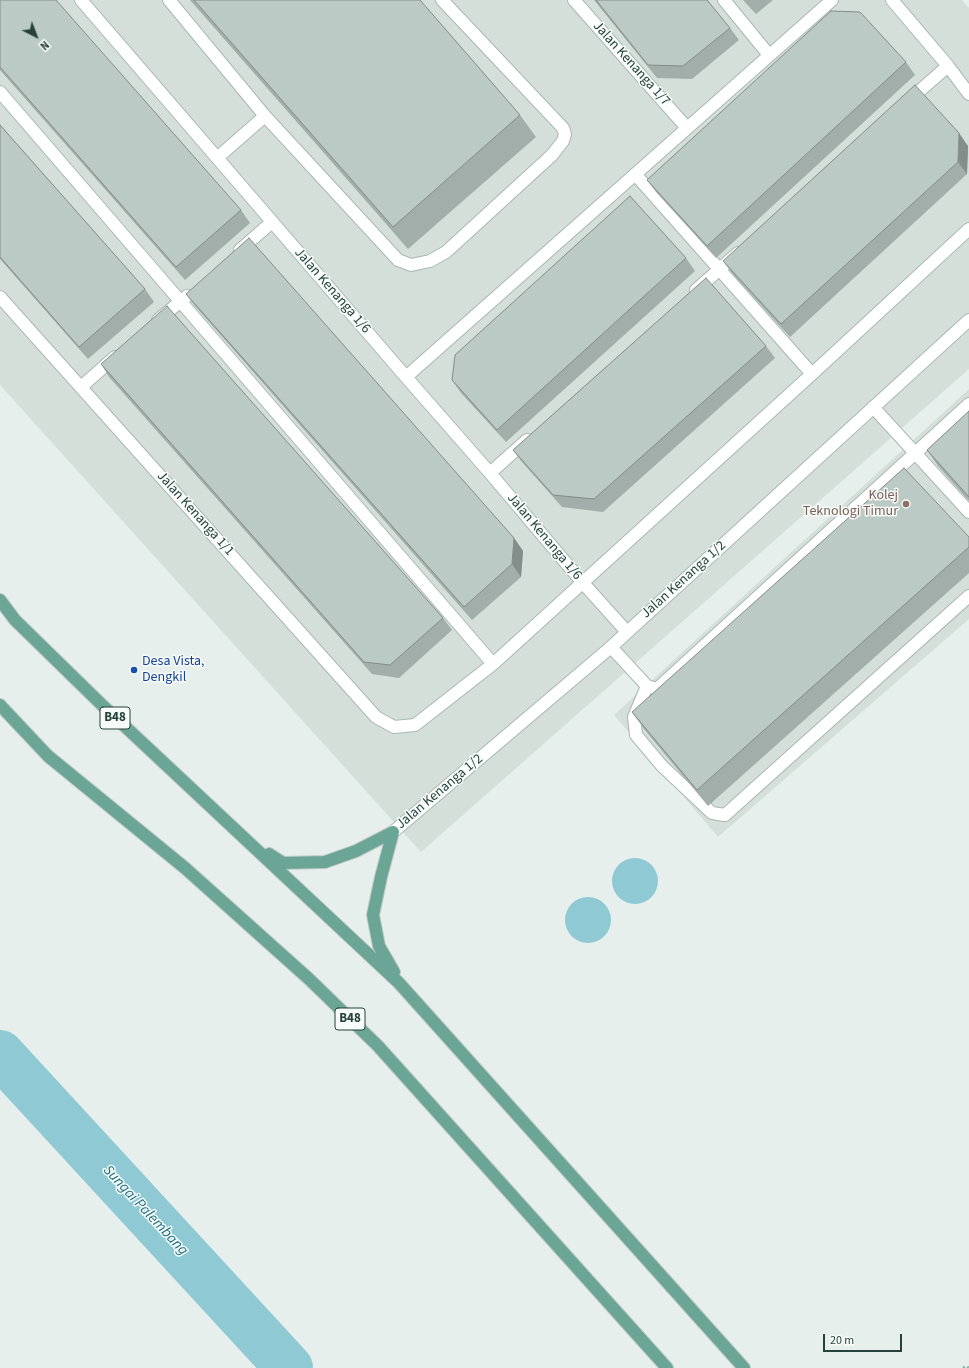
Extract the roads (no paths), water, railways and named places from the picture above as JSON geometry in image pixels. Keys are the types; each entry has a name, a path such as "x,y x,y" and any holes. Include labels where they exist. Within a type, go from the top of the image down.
{"main road":[{"name":"B48","path":"0,600 15,620 85,689 399,983 744,1368"},
{"name":"B48","path":"0,705 48,756 191,874 310,979 378,1046 668,1368"},
{"path":"235,831 283,863 325,862 356,851 393,832"},
{"path":"393,832 373,915 379,946 399,983"}],"street":[{"name":"Jalan Kenanga 1/6","path":"81,0 490,473 583,583 627,632"},
{"path":"168,0 265,116 398,260 411,265 430,261 446,252 552,155 563,141 565,134 564,128 442,0"},
{"name":"Jalan Kenanga 1/7","path":"574,0 687,128"},
{"path":"724,0 769,55"},
{"path":"406,377 832,0"},
{"path":"892,0 948,66 969,94"},
{"path":"901,108 948,66"},
{"path":"0,92 493,664 969,229"},
{"path":"217,158 265,116"},
{"path":"636,174 812,374"},
{"path":"232,257 272,222"},
{"path":"684,300 749,243"},
{"path":"151,326 198,286"},
{"name":"Jalan Kenanga 1/1","path":"0,297 376,717 394,727 415,725 493,664"},
{"name":"Jalan Kenanga 1/2","path":"393,832 611,647 969,320"},
{"path":"81,387 122,352"},
{"path":"611,647 648,686 657,689 969,404"},
{"path":"873,407 969,512"},
{"path":"490,473 537,431"},
{"path":"648,686 634,717 636,735 662,766 712,813 726,815 969,596"}],"water":[{"path":"635,858 648,862 654,868 658,881 654,894 648,900 635,904 622,900 616,894 612,881 616,868 622,862"},
{"path":"588,897 601,901 607,907 611,920 607,933 601,939 588,943 575,939 569,933 565,920 569,907 575,901"}],"waterway":[{"name":"Sungai Palembang","path":"0,1054 289,1368"}],"place":[{"name":"Kolej Teknologi Timur","path":"906,504"},
{"name":"Desa Vista, Dengkil","path":"134,670"}]}
